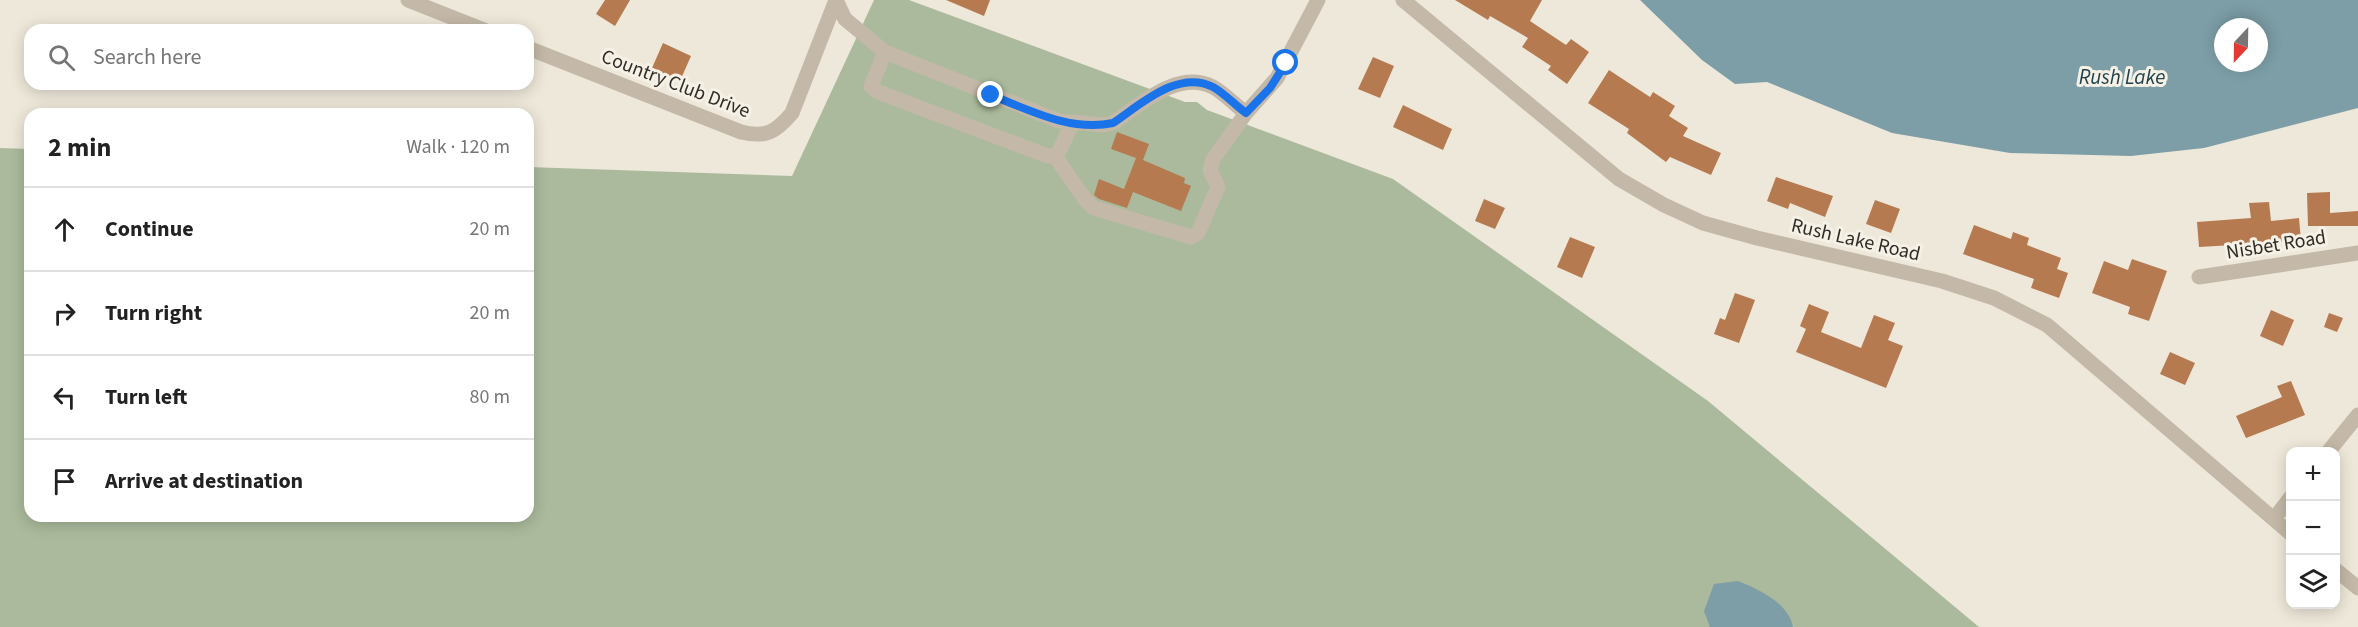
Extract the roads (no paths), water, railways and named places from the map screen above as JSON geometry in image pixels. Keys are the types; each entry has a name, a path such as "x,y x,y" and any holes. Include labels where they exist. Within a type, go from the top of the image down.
{"street":[{"path":"408,0 469,24"},
{"path":"836,0 845,19 885,52 1059,121 1104,125 1113,123 1156,94 1189,81 1213,87 1246,113"},
{"name":"Country Club Drive","path":"534,50 741,132 758,136 781,126 792,113 836,0"},
{"path":"1055,156 1086,201 1094,208 1191,237 1198,233 1218,187 1210,170 1214,159 1246,113 1277,78 1318,0"},
{"name":"Rush Lake Road","path":"1403,0 1619,179 1664,205 1703,223 1757,238 1942,280 1994,298 2047,325 2286,530"},
{"path":"885,52 871,86 876,91 1048,156 1055,156"},
{"path":"1055,156 1072,123"},
{"name":"Nisbet Road","path":"2199,277 2358,253"},
{"path":"2332,447 2358,415"},
{"path":"2274,519 2288,501"},
{"path":"2340,573 2358,588"}],"water":[{"name":"Rush Lake","path":"1640,0 2358,0 2358,108 2204,148 2131,156 2010,153 1892,133 1767,82 1735,84 1702,60"},
{"path":"1738,581 1772,598 1786,611 1793,627 1710,627 1704,611 1714,584"}]}
